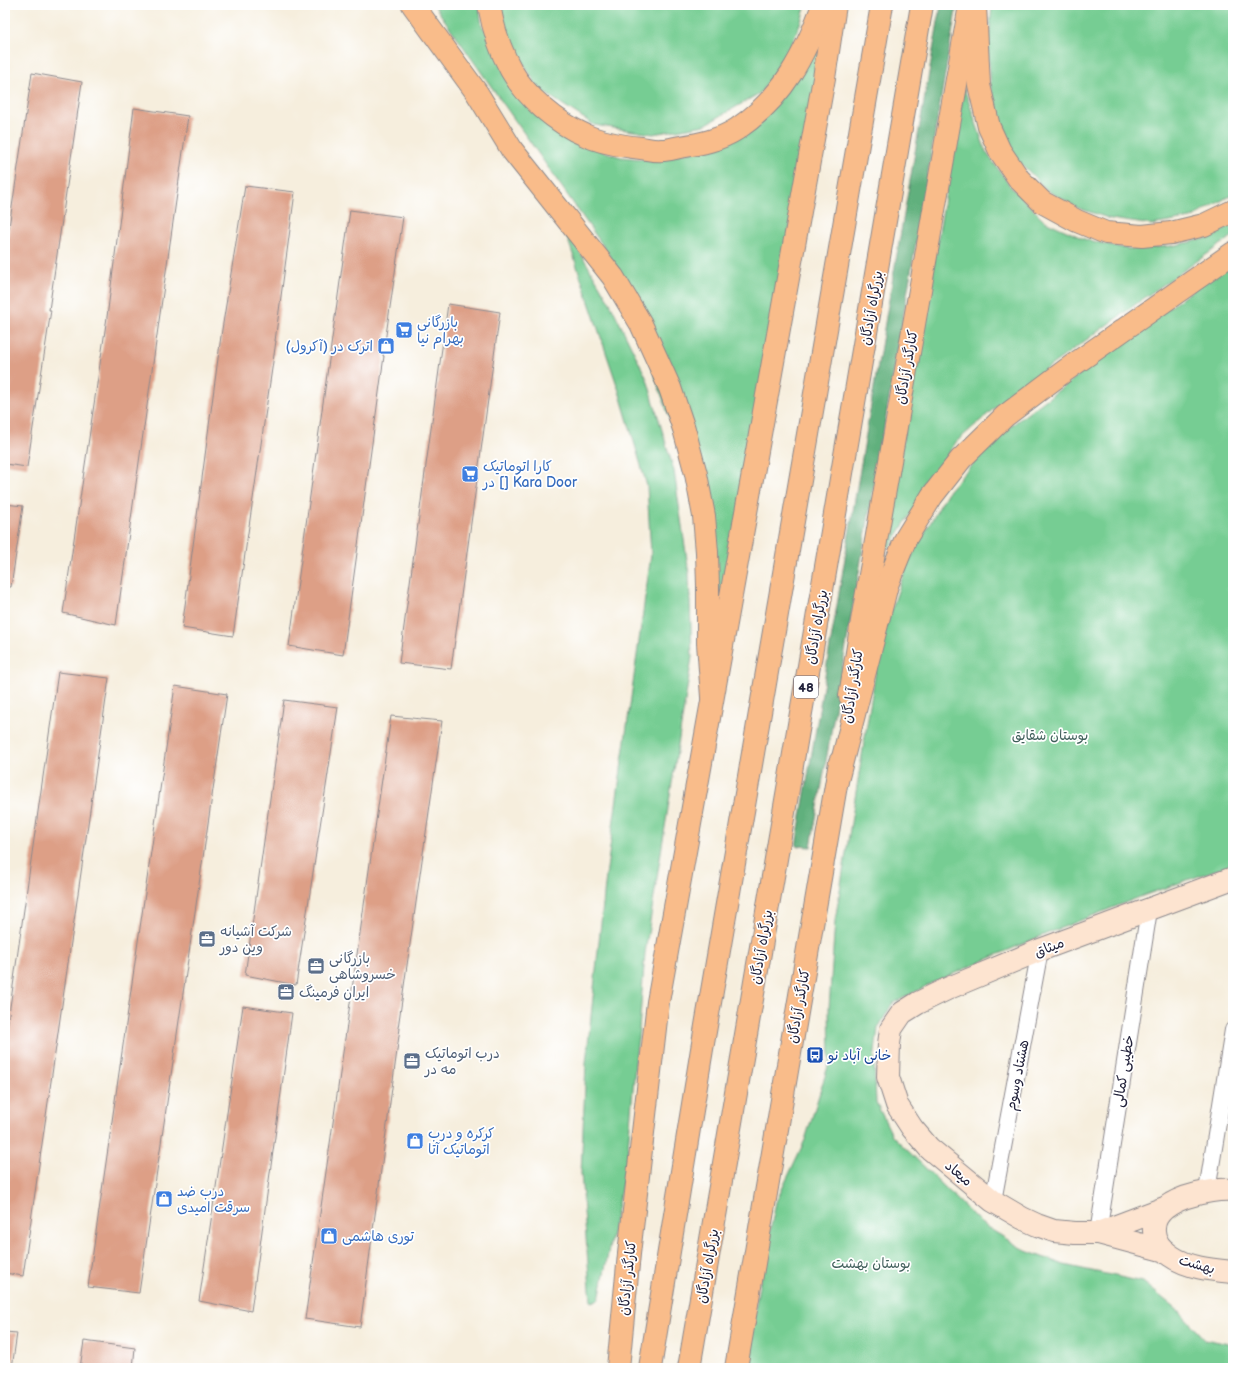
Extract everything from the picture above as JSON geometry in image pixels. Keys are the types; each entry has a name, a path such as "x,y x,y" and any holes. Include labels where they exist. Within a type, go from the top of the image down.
{"main road":[{"path":"413,5 477,93 512,150 613,277 640,324 667,382 684,429 696,474 704,516 707,552 708,643 712,696"},
{"path":"489,5 492,25 501,50 512,71 524,89 543,107 561,121 586,136 622,146 661,150 692,146 716,140 737,129 769,103 795,69 812,35 823,5"},
{"name":"کنارگذر آزادگان","path":"618,1368 630,1247 658,1002 824,78 835,5"},
{"path":"650,1368 703,1041 882,5"},
{"name":"بزرگراه آزادگان","path":"689,1368 922,5"},
{"name":"کنارگذر آزادگان","path":"736,1368 837,781 864,607 970,5"},
{"path":"975,5 979,85 989,127 1000,151 1019,179 1042,202 1077,221 1106,233 1142,236 1171,233 1204,225 1233,210"},
{"path":"837,781 887,585 906,538 932,496 961,459 1006,416 1066,370 1233,253"}],"street":[{"name":"میثاق","path":"889,1044 891,1029 902,1013 948,988 1040,950 1233,878"},
{"name":"خطیبی کمالی","path":"1098,1233 1149,910"},
{"name":"هشتاد وسوم","path":"993,1201 1040,950"},
{"path":"1207,1191 1233,1030"},
{"name":"میعاد","path":"889,1044 888,1077 897,1105 912,1128 930,1148 993,1201 1022,1218 1054,1231 1098,1233"},
{"name":"بهشت","path":"1233,1190 1207,1191 1186,1197 1167,1207 1159,1215 1154,1224 1154,1234 1159,1246 1172,1257 1187,1264 1233,1272"},
{"path":"1098,1233 1167,1207"},
{"path":"1098,1233 1165,1251"}],"green space":[{"path":"434,5 479,5 482,26 590,147 621,157 655,160 727,143 828,16 715,643 716,554 619,271 599,240"},
{"path":"502,5 806,5 786,58 760,93 705,125 653,134 594,125 539,89 504,31"},
{"path":"941,5 957,5 811,847 796,846 888,305"},
{"path":"992,5 1233,5 1233,194 1191,218 1152,225 1111,219 1078,208 1048,191 1013,155 991,89 988,50"},
{"path":"964,88 986,152 1011,187 1045,221 1084,239 1128,249 1172,246 1213,237 1233,223 1233,236 1006,398 956,442 889,548 885,544"},
{"path":"562,222 610,303 647,379 674,471 689,574 692,657 645,953 627,1159 599,1299 591,1302 581,1173 586,1063 606,876 651,555 647,486 619,391"},
{"name":"بوستان شقایق","path":"1233,263 1233,864 1145,895 1046,934 932,983 892,1004 878,1028 874,1060 876,1102 892,1135 982,1224 1026,1251 1064,1265 1143,1282 1181,1313 1205,1339 1233,1345 1233,1368 745,1368 759,1286 776,1202 805,1140 830,1060 829,1008 835,921 879,651 907,564 949,490 1000,434 1197,287"}],"building":[{"path":"32,73 82,82 49,310 51,310 27,467 5,464 5,254"},
{"path":"134,108 188,116 116,625 63,613 107,317"},
{"path":"245,186 295,192 276,341 233,636 182,628 221,336"},
{"path":"350,210 403,217 343,655 289,646"},
{"path":"448,304 500,312 451,669 399,663"},
{"path":"5,504 23,506 11,587 5,587"},
{"path":"58,672 109,678 23,1276 5,1273 5,1042"},
{"path":"175,686 227,694 139,1293 88,1287"},
{"path":"284,700 338,707 296,985 245,975"},
{"path":"391,716 442,721 398,1028 400,1028 360,1327 305,1319"},
{"path":"243,1006 292,1013 251,1311 199,1301"},
{"path":"5,1332 17,1333 12,1368 5,1368"},
{"path":"84,1341 135,1348 133,1368 80,1368"}],"place":[{"name":"بازرگانی بهرام نیا","path":"404,330"},
{"name":"اترک در (آکرول)","path":"386,346"},
{"name":"کارا اتوماتیک در [] Kara Door","path":"470,474"},
{"name":"شرکت آشیانه وین دور","path":"207,939"},
{"name":"بازرگانی خسروشاهی","path":"316,966"},
{"name":"ایران فرمینگ","path":"286,992"},
{"name":"خانی آباد نو","path":"815,1055"},
{"name":"درب اتوماتیک مه در","path":"412,1061"},
{"name":"کرکره و درب اتوماتیک آتا","path":"415,1141"},
{"name":"درب ضد سرقت امیدی","path":"164,1199"},
{"name":"توری هاشمی","path":"329,1236"}],"park label":[{"name":"بوستان بهشت","path":"871,1263"}]}
